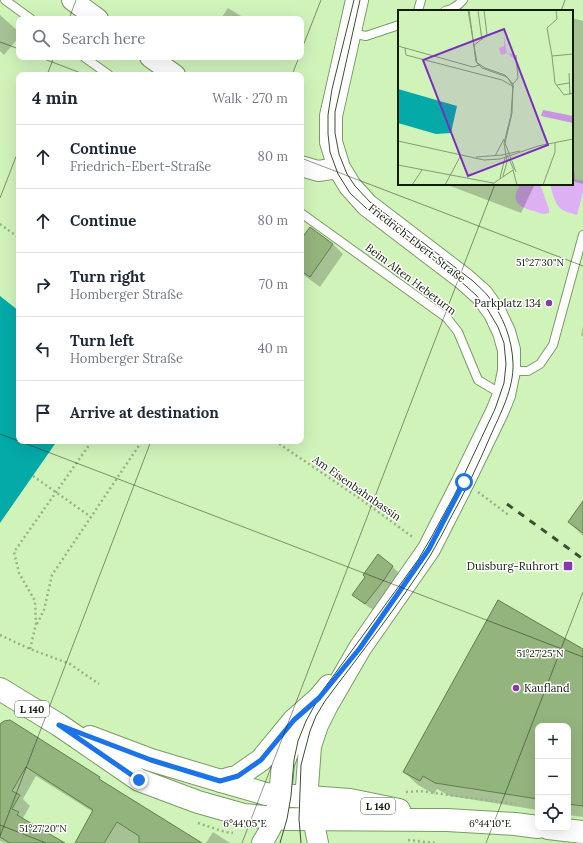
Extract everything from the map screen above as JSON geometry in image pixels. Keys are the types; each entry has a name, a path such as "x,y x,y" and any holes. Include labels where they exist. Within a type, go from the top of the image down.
{"main road":[{"name":"Friedrich-Ebert-Straße","path":"313,819 307,787 310,746 317,725 360,648 429,549 464,482 497,412 504,395 509,371 509,350 504,332 495,313 482,295 464,279 367,205 350,186 339,168 331,142 331,116 357,0"},
{"path":"276,818 283,764 292,738 303,719 360,648"},
{"name":"L 140","path":"0,689 59,725 139,780 198,802 244,816 313,819 448,820 535,827"},
{"path":"220,781 238,776 261,760 294,720 319,698"},
{"name":"L 140","path":"59,725 151,760 266,794 350,800 448,820"},
{"path":"571,831 583,832"}],"street":[{"path":"72,0 94,16"},
{"path":"154,60 171,72"},
{"path":"304,167 318,171 339,168"},
{"path":"262,843 276,818"},
{"path":"313,819 318,843"}],"lane":[{"path":"5,0 27,16"},
{"path":"418,10 421,0"},
{"path":"449,10 459,5 463,0"},
{"path":"350,33 366,36 398,25"},
{"path":"88,60 105,72"},
{"name":"Beim Alten Hebeturm","path":"304,215 447,318 458,332 478,380 504,395"},
{"path":"509,371 528,372 540,364 553,345 583,235"}],"path":[{"path":"573,179 583,181"},
{"path":"0,224 16,236"},
{"path":"30,650 36,624 35,602 19,573 14,552 90,444"},
{"path":"36,624 44,610 52,575 140,444"},
{"name":"Am Eisenbahnbassin","path":"279,444 359,498 429,549"},
{"path":"33,476 90,517"},
{"path":"464,482 510,516"},
{"path":"0,634 30,650 70,664 99,684"}],"shaded area":[{"path":"573,172 575,173 575,179 583,181 583,192 577,215 561,209 554,198 550,185 573,185"},
{"path":"520,185 540,185 549,213 540,213 520,206 516,201 517,190"}],"water":[{"path":"0,296 16,309 16,444 55,444 0,523"}],"building":[{"path":"310,227 333,244 310,277 304,273 304,235"},
{"path":"583,501 583,533 568,522"},
{"path":"378,554 393,566 365,604 352,595 365,577 363,575"},
{"name":"Kaufland","path":"498,600 583,649 583,806 571,804 571,723 535,723 535,799 435,783 423,776 420,781 403,772"},
{"path":"10,720 100,777 99,779 202,843 139,843 139,836 117,822 104,843 75,843 93,810 26,767 12,791 20,795 12,809 19,812 17,815 65,843 10,843 0,837 0,724 4,721"}],"tram line":[{"path":"280,843 287,819 291,796 294,760 298,741 306,721 323,690 418,560 432,536 455,494 495,409 504,383 506,364 504,343 498,327 488,310 476,295 457,278 366,208 350,193 338,174 330,152 328,115 332,89 354,0"},
{"path":"301,843 299,819 301,765 310,731 316,716 325,701 418,575 433,551 466,489 506,401 513,373 509,336 498,311 483,290 370,202 355,186 347,174 339,154 335,133 335,112 360,0"}],"railway":[{"path":"507,504 583,559"}],"place":[{"name":"Parkplatz 134","path":"549,303"},
{"name":"Duisburg-Ruhrort","path":"568,566"},
{"name":"Kaufland","path":"516,688"}],"route":[{"path":"139,780 59,725 151,760 220,781 238,776 261,760 294,720 319,698 360,648 429,549 464,482"}]}
